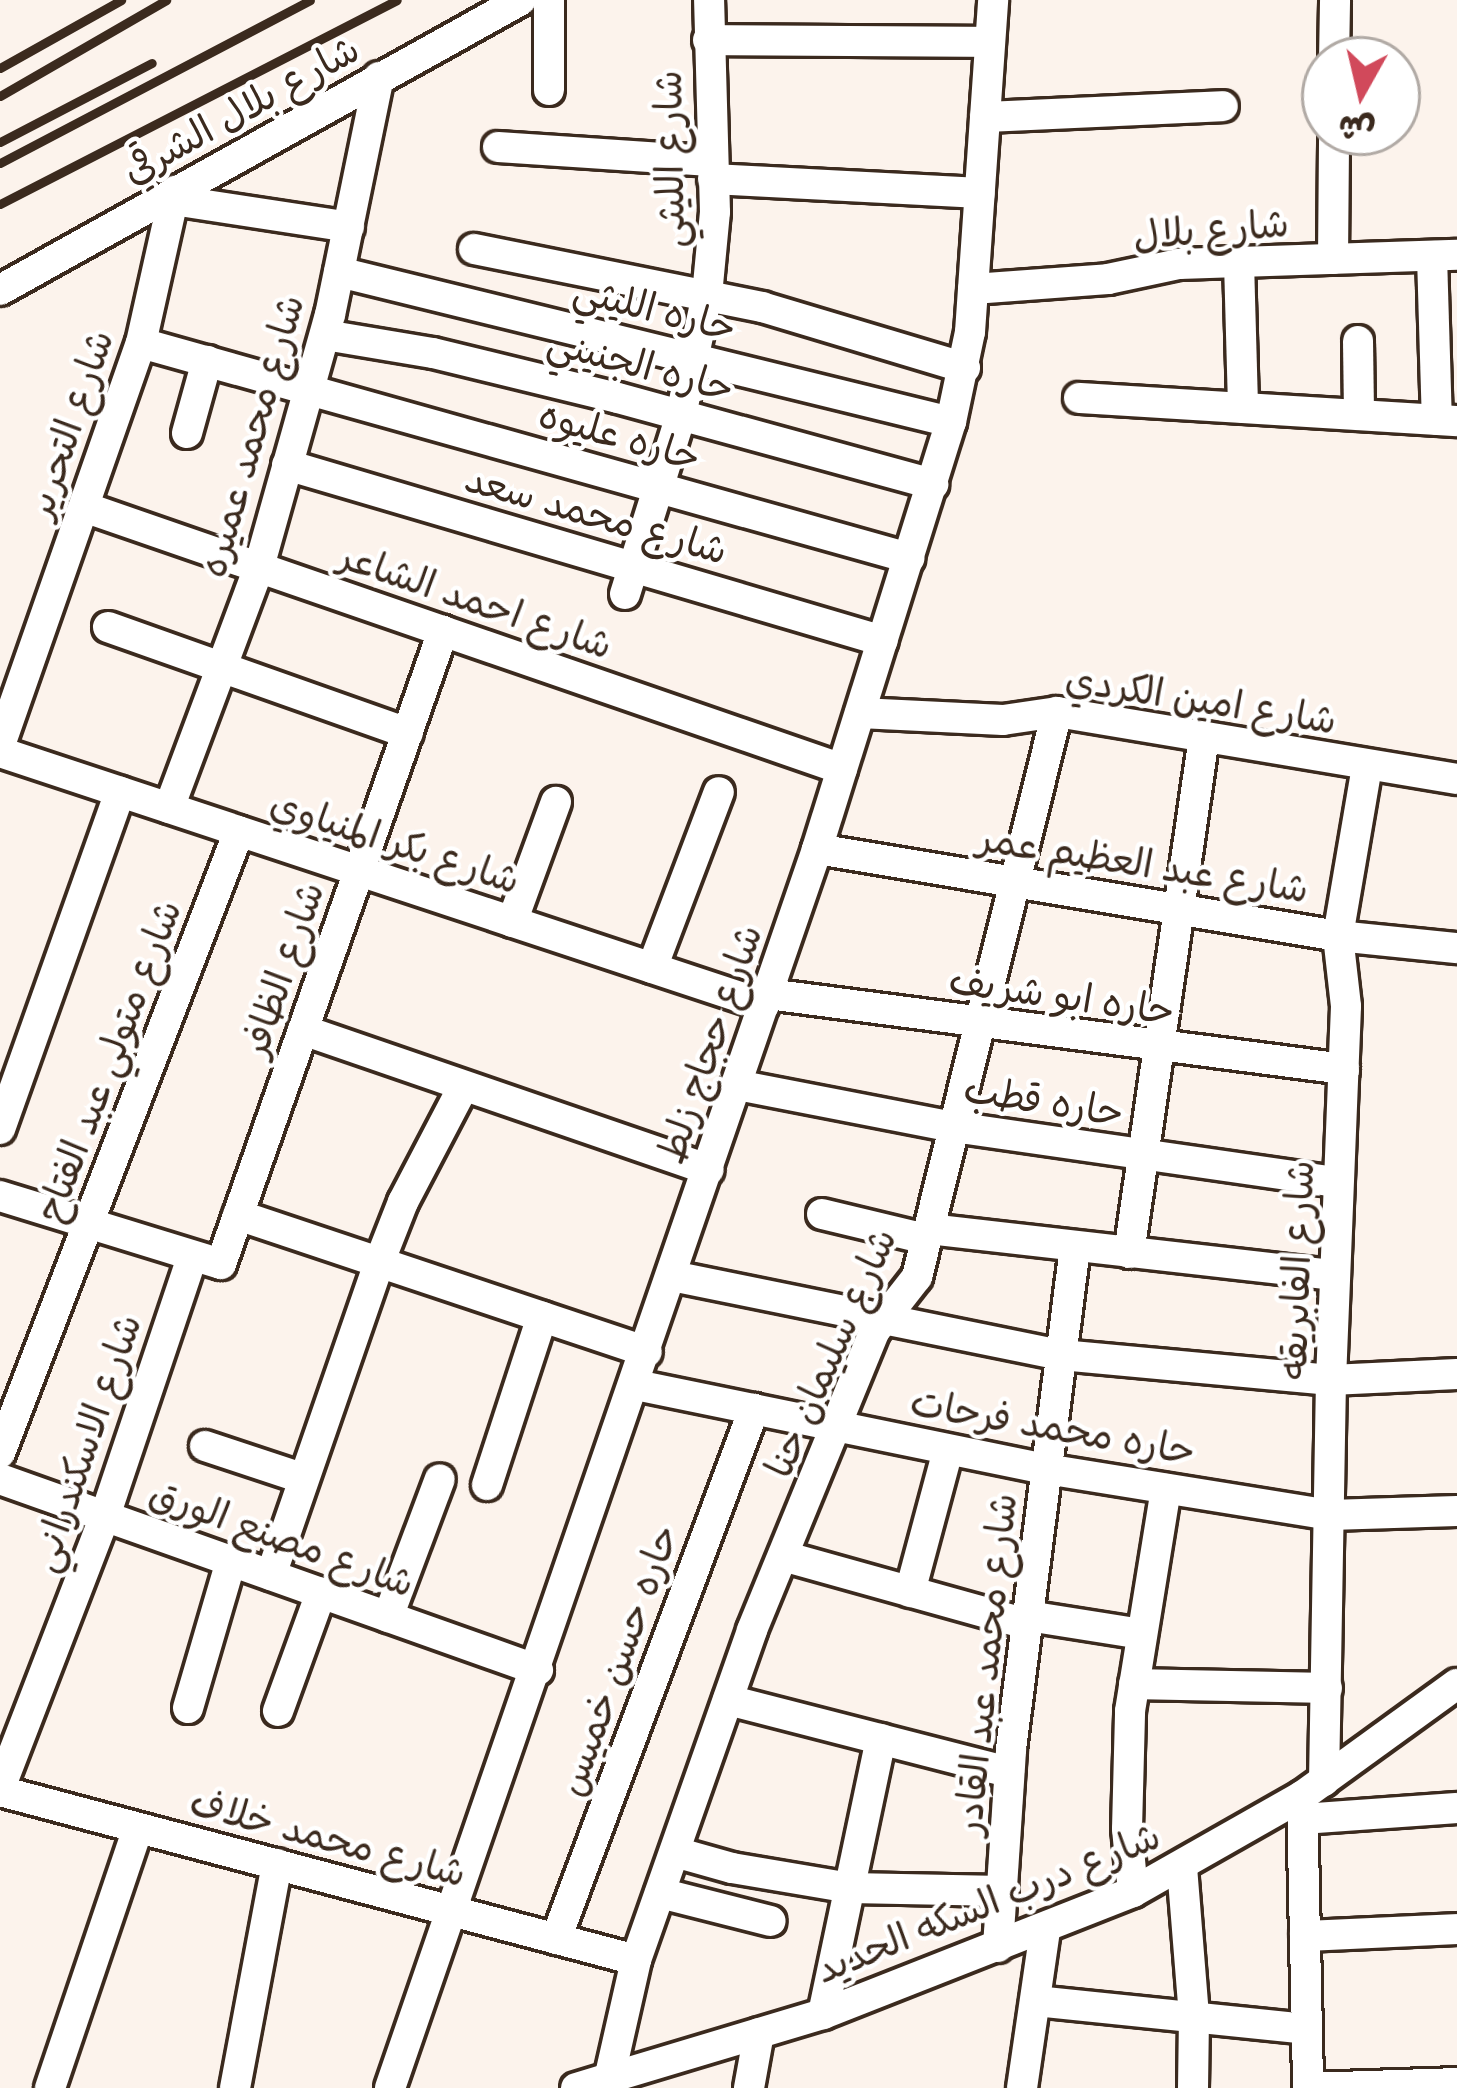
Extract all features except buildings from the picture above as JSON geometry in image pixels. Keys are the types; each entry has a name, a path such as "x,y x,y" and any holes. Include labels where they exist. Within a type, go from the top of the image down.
{"street":[{"name":"شارع بلال الشرقي","path":"0,290 521,0"},
{"path":"549,0 549,90"},
{"name":"شارع الليثي","path":"630,581 681,415 707,295 712,170 709,0"},
{"name":"شارع حجاج زلط","path":"390,2088 818,848 951,422 964,368 973,289 993,0"},
{"path":"1334,36 1335,0"},
{"path":"708,40 991,42"},
{"name":"شارع محمد عميره","path":"169,808 259,567 325,335 379,77"},
{"path":"986,117 1223,106"},
{"path":"498,147 980,193"},
{"path":"1333,259 1334,156"},
{"path":"174,196 349,226"},
{"name":"شارع التحرير","path":"0,749 141,344 174,196"},
{"path":"474,249 707,295 964,368"},
{"path":"1079,398 1447,421 1445,255"},
{"name":"شارع بلال","path":"973,289 1239,262 1445,255"},
{"path":"1239,262 1243,408"},
{"name":"حاره الليثي","path":"339,272 951,422"},
{"name":"حاره الجنيني","path":"325,335 433,353 933,484"},
{"path":"1358,341 1359,415"},
{"name":"حاره عليوه","path":"141,344 909,558"},
{"path":"187,433 207,361"},
{"name":"شارع محمد سعد","path":"287,465 630,581 884,640"},
{"name":"شارع احمد الشاعر","path":"84,507 842,769"},
{"path":"108,627 408,733"},
{"name":"شارع الظافر","path":"206,1261 238,1215 443,631"},
{"name":"شارع امين الكردي","path":"860,713 1003,720 1057,712 1457,779"},
{"name":"شارع سليمان حنا","path":"607,2084 635,1960 783,1556 883,1321 909,1294 928,1234 1057,712"},
{"path":"1130,1253 1204,737"},
{"name":"شارع بكر المنياوي","path":"0,749 652,968 766,999"},
{"name":"شارع الفابريقه","path":"1308,2088 1305,1936 1310,1799 1327,1688 1331,1380 1346,1006 1338,936 1366,766"},
{"path":"0,1129 120,792"},
{"path":"652,968 719,792"},
{"path":"512,922 556,802"},
{"name":"شارع متولي عبد الفتاح","path":"0,1453 239,831"},
{"name":"شارع عبد العظيم عمر","path":"818,848 1338,936 1457,948"},
{"name":"حاره ابو شريف","path":"766,999 1344,1069"},
{"path":"303,1030 709,1170"},
{"name":"حاره قطب","path":"737,1085 954,1127 1339,1182"},
{"path":"271,1575 403,1202 463,1087"},
{"path":"0,1196 206,1261"},
{"path":"822,1214 928,1234 1334,1275"},
{"path":"238,1215 647,1352"},
{"name":"شارع محمد عبد القادر","path":"998,1947 1010,1772 1075,1247"},
{"name":"شارع الاسكندراني","path":"2,1795 206,1261"},
{"path":"672,1276 1061,1355 1331,1380 1457,1375"},
{"path":"487,1485 542,1317"},
{"name":"حاره محمد فرحات","path":"636,1384 1046,1469 1330,1515 1457,1511"},
{"name":"حاره حسن خميس","path":"556,1939 754,1409"},
{"path":"206,1446 302,1478"},
{"path":"910,1592 948,1450"},
{"name":"شارع مصنع الورق","path":"0,1479 538,1670"},
{"path":"388,1617 440,1479"},
{"path":"1133,1892 1126,1770 1134,1684 1166,1489"},
{"path":"783,1556 1027,1620 1142,1634"},
{"path":"188,1708 231,1561"},
{"path":"278,1711 320,1593"},
{"path":"1134,1684 1327,1688"},
{"name":"شارع درب السكه الحديد","path":"576,2088 607,2084 824,2014 1133,1892 1310,1799 1457,1684"},
{"path":"728,1700 1010,1772"},
{"path":"824,2014 881,1739"},
{"name":"شارع محمد خلاف","path":"2,1795 635,1960"},
{"path":"1310,1799 1457,1808"},
{"path":"50,2088 138,1828"},
{"path":"675,1852 732,1868 850,1888 1003,1891"},
{"path":"235,2088 277,1864"},
{"path":"1182,1867 1194,2017 1192,2088"},
{"path":"660,1892 771,1921"},
{"path":"1305,1936 1457,1929"},
{"path":"1022,2088 1045,1930"},
{"path":"1036,2001 1306,2030"},
{"path":"749,2088 759,2033"},
{"path":"1308,2088 1457,2083"}],"railway":[{"path":"0,68 121,0"},
{"path":"0,96 166,0"},
{"path":"0,163 310,0"},
{"path":"0,204 397,0"},
{"path":"0,142 152,63"}]}
